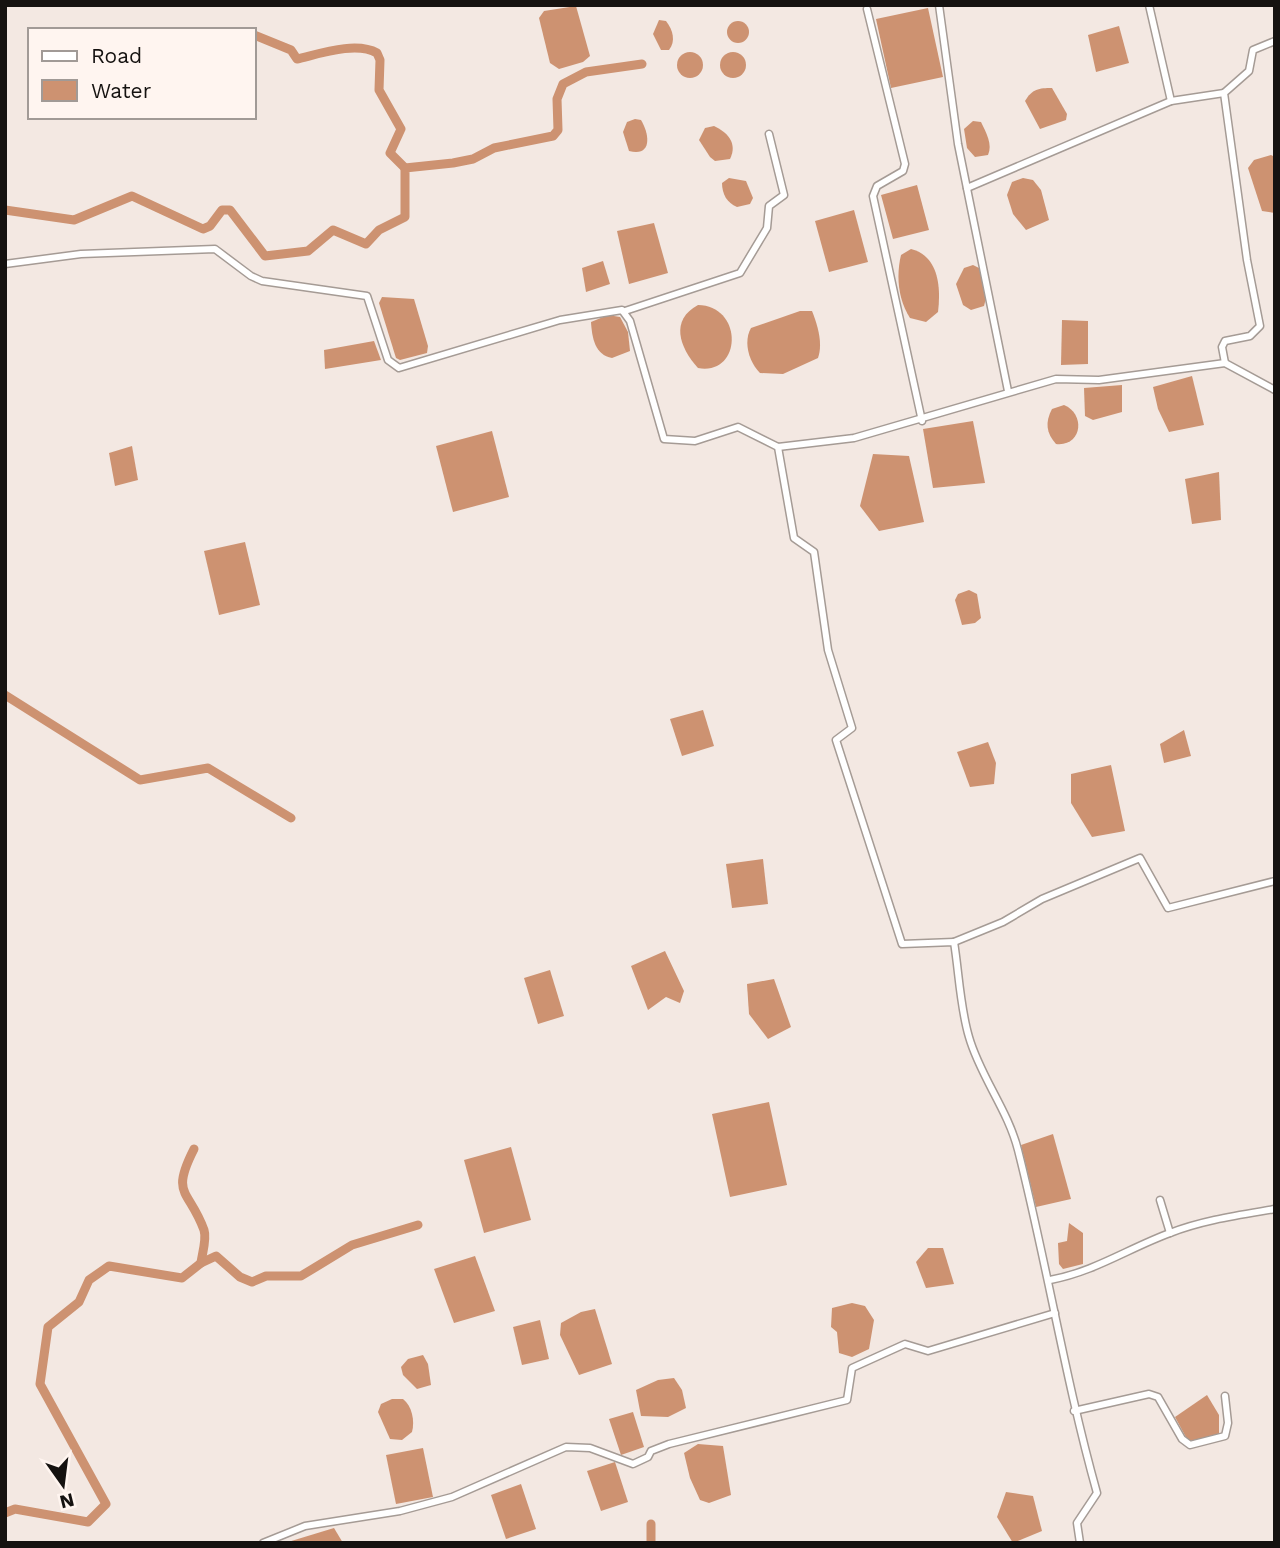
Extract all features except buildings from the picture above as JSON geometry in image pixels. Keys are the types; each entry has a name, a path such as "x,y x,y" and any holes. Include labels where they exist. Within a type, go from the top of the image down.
{"street":[{"path":"939,5 967,188 1007,391"},
{"path":"1149,5 1171,102"},
{"path":"867,9 905,164 900,173 877,186 873,196 922,421"},
{"path":"967,188 1171,102 1224,93 1250,71 1253,50 1275,41"},
{"path":"1224,93 1247,260 1260,326 1250,336 1225,341 1222,347 1225,363"},
{"path":"5,264 81,254 215,249 262,281 367,296 388,360 399,368 560,320 625,311 740,273 767,228 769,206 784,195 769,134"},
{"path":"625,311 664,439 695,441 738,427 778,447 854,438 922,421 1007,391 1056,379 1098,380 1225,363 1275,390"},
{"path":"778,447 794,538 814,551 828,650 852,728 836,740 902,944 954,942 1003,922 1042,899 1140,858 1168,908 1275,881"},
{"path":"954,942 969,1037 1017,1145 1050,1280 1074,1411 1097,1493 1077,1523 1080,1543"},
{"path":"1160,1200 1170,1233"},
{"path":"1050,1280 1093,1269 1170,1233 1230,1216 1275,1209"},
{"path":"263,1543 305,1526 400,1511 452,1497 566,1447 590,1448 633,1464 648,1457 651,1451 669,1444 847,1400 852,1368 905,1344 928,1351 1055,1313"},
{"path":"1074,1411 1149,1394 1158,1397 1182,1439 1190,1445 1212,1442 1225,1436 1228,1423 1225,1396"}],"water":[{"path":"576,6 590,56 583,62 559,69 550,63 539,18 544,11"},
{"path":"928,8 943,77 891,88 876,19"},
{"path":"659,20 666,21 672,32 673,39 669,50 661,50 653,34"},
{"path":"738,21 748,28 749,32 742,42 738,43 728,36 727,32 734,22"},
{"path":"1119,26 1129,63 1096,72 1088,35"},
{"path":"690,52 699,56 703,65 699,74 690,78 681,74 677,65 681,56"},
{"path":"733,52 743,55 746,65 743,75 733,78 723,75 720,65 723,55"},
{"path":"1052,88 1067,114 1066,120 1040,129 1025,101 1036,90"},
{"path":"641,120 647,138 645,148 636,152 629,151 623,132 627,122"},
{"path":"973,121 981,122 985,130 989,143 988,155 975,157 967,148 964,129"},
{"path":"714,126 723,131 732,143 730,159 715,161 699,140 705,128"},
{"path":"1271,155 1275,157 1275,213 1262,211 1248,168 1254,160"},
{"path":"729,178 746,181 753,198 750,204 737,207 728,201 722,183"},
{"path":"1023,178 1033,180 1041,190 1049,220 1026,230 1013,214 1007,195 1012,182"},
{"path":"917,185 929,230 893,239 881,195"},
{"path":"854,210 868,262 829,272 815,221"},
{"path":"654,223 668,273 629,284 617,231"},
{"path":"911,249 927,258 933,266 938,283 938,312 926,322 910,318 901,295 898,279 901,255"},
{"path":"603,261 610,284 586,292 582,268"},
{"path":"973,265 981,269 986,298 984,306 971,310 963,305 956,284 964,268"},
{"path":"382,297 414,299 428,346 427,353 400,360 396,358 379,303"},
{"path":"698,305 713,308 724,316 730,327 732,340 729,352 723,362 713,368 698,368 682,343 680,334 684,318"},
{"path":"800,311 812,311 819,335 818,358 783,374 760,373 748,352 747,339 751,328"},
{"path":"608,315 620,317 628,332 630,351 612,358 598,350 591,328 591,322"},
{"path":"1062,320 1088,321 1088,364 1061,365"},
{"path":"374,341 381,360 325,369 324,350"},
{"path":"1192,376 1204,425 1169,432 1158,409 1153,387"},
{"path":"1122,385 1122,412 1093,420 1085,416 1084,388"},
{"path":"1064,405 1076,415 1078,429 1071,440 1065,444 1056,444 1048,432 1048,418 1052,409"},
{"path":"973,421 985,483 933,488 923,429"},
{"path":"492,431 509,497 453,512 436,446"},
{"path":"132,446 138,480 115,486 109,453"},
{"path":"873,454 909,456 924,522 879,531 860,506"},
{"path":"1219,472 1221,520 1192,524 1185,479"},
{"path":"245,542 260,605 219,615 204,551"},
{"path":"969,590 977,594 981,618 975,623 962,625 955,600 958,594"},
{"path":"703,710 714,746 682,756 670,719"},
{"path":"1184,730 1191,756 1164,763 1160,744"},
{"path":"988,742 996,763 994,784 970,787 957,752"},
{"path":"1111,765 1125,831 1092,837 1071,803 1071,774"},
{"path":"763,859 768,904 732,908 726,864"},
{"path":"665,951 684,991 680,1003 666,997 648,1010 631,966"},
{"path":"550,970 564,1016 538,1024 524,978"},
{"path":"774,979 791,1027 768,1039 749,1014 747,984"},
{"path":"769,1102 787,1185 730,1197 712,1114"},
{"path":"1053,1134 1071,1199 1036,1207 1021,1145"},
{"path":"511,1147 531,1220 484,1233 464,1160"},
{"path":"1069,1223 1083,1233 1083,1264 1063,1269 1059,1264 1058,1243 1067,1241"},
{"path":"928,1248 943,1248 954,1284 926,1288 916,1262"},
{"path":"475,1256 495,1311 454,1323 434,1269"},
{"path":"852,1303 865,1306 874,1320 869,1349 852,1357 839,1353 837,1332 831,1327 832,1308"},
{"path":"595,1309 612,1364 579,1375 560,1335 561,1323 581,1312"},
{"path":"540,1320 549,1359 522,1365 513,1327"},
{"path":"423,1355 428,1364 431,1385 417,1389 403,1375 401,1367 408,1359"},
{"path":"674,1378 682,1390 686,1408 668,1417 641,1416 636,1390 658,1380"},
{"path":"1207,1395 1219,1415 1219,1436 1188,1441 1175,1417"},
{"path":"392,1399 403,1399 412,1414 412,1432 402,1440 390,1439 378,1412 381,1404"},
{"path":"633,1412 644,1447 621,1455 609,1419"},
{"path":"698,1444 723,1446 731,1495 709,1503 700,1500 690,1478 684,1453"},
{"path":"423,1448 433,1497 396,1504 386,1455"},
{"path":"615,1462 628,1502 601,1511 587,1471"},
{"path":"521,1484 536,1529 506,1539 491,1495"},
{"path":"1006,1492 1033,1496 1042,1531 1013,1543 997,1517"},
{"path":"334,1528 343,1543 288,1542"}],"waterway":[{"path":"256,36 291,50 297,59 348,48 377,53 380,60 379,90 401,129 390,153 405,168"},
{"path":"5,210 74,220 132,196 203,229 210,226 222,210 230,210 265,256 308,251 333,230 366,244 379,230 405,217 405,168 473,159 494,148 553,136 558,130 557,99 563,84 586,72 642,64"},
{"path":"5,695 140,780 208,768 291,818"},
{"path":"194,1149 183,1176 183,1184 184,1192 205,1234 201,1263"},
{"path":"5,1513 15,1509 88,1522 106,1504 40,1384 48,1327 79,1302 89,1280 109,1266 182,1278 201,1263 216,1256 240,1277 252,1282 266,1276 301,1276 352,1245 418,1225"},
{"path":"651,1524 651,1543"}]}
